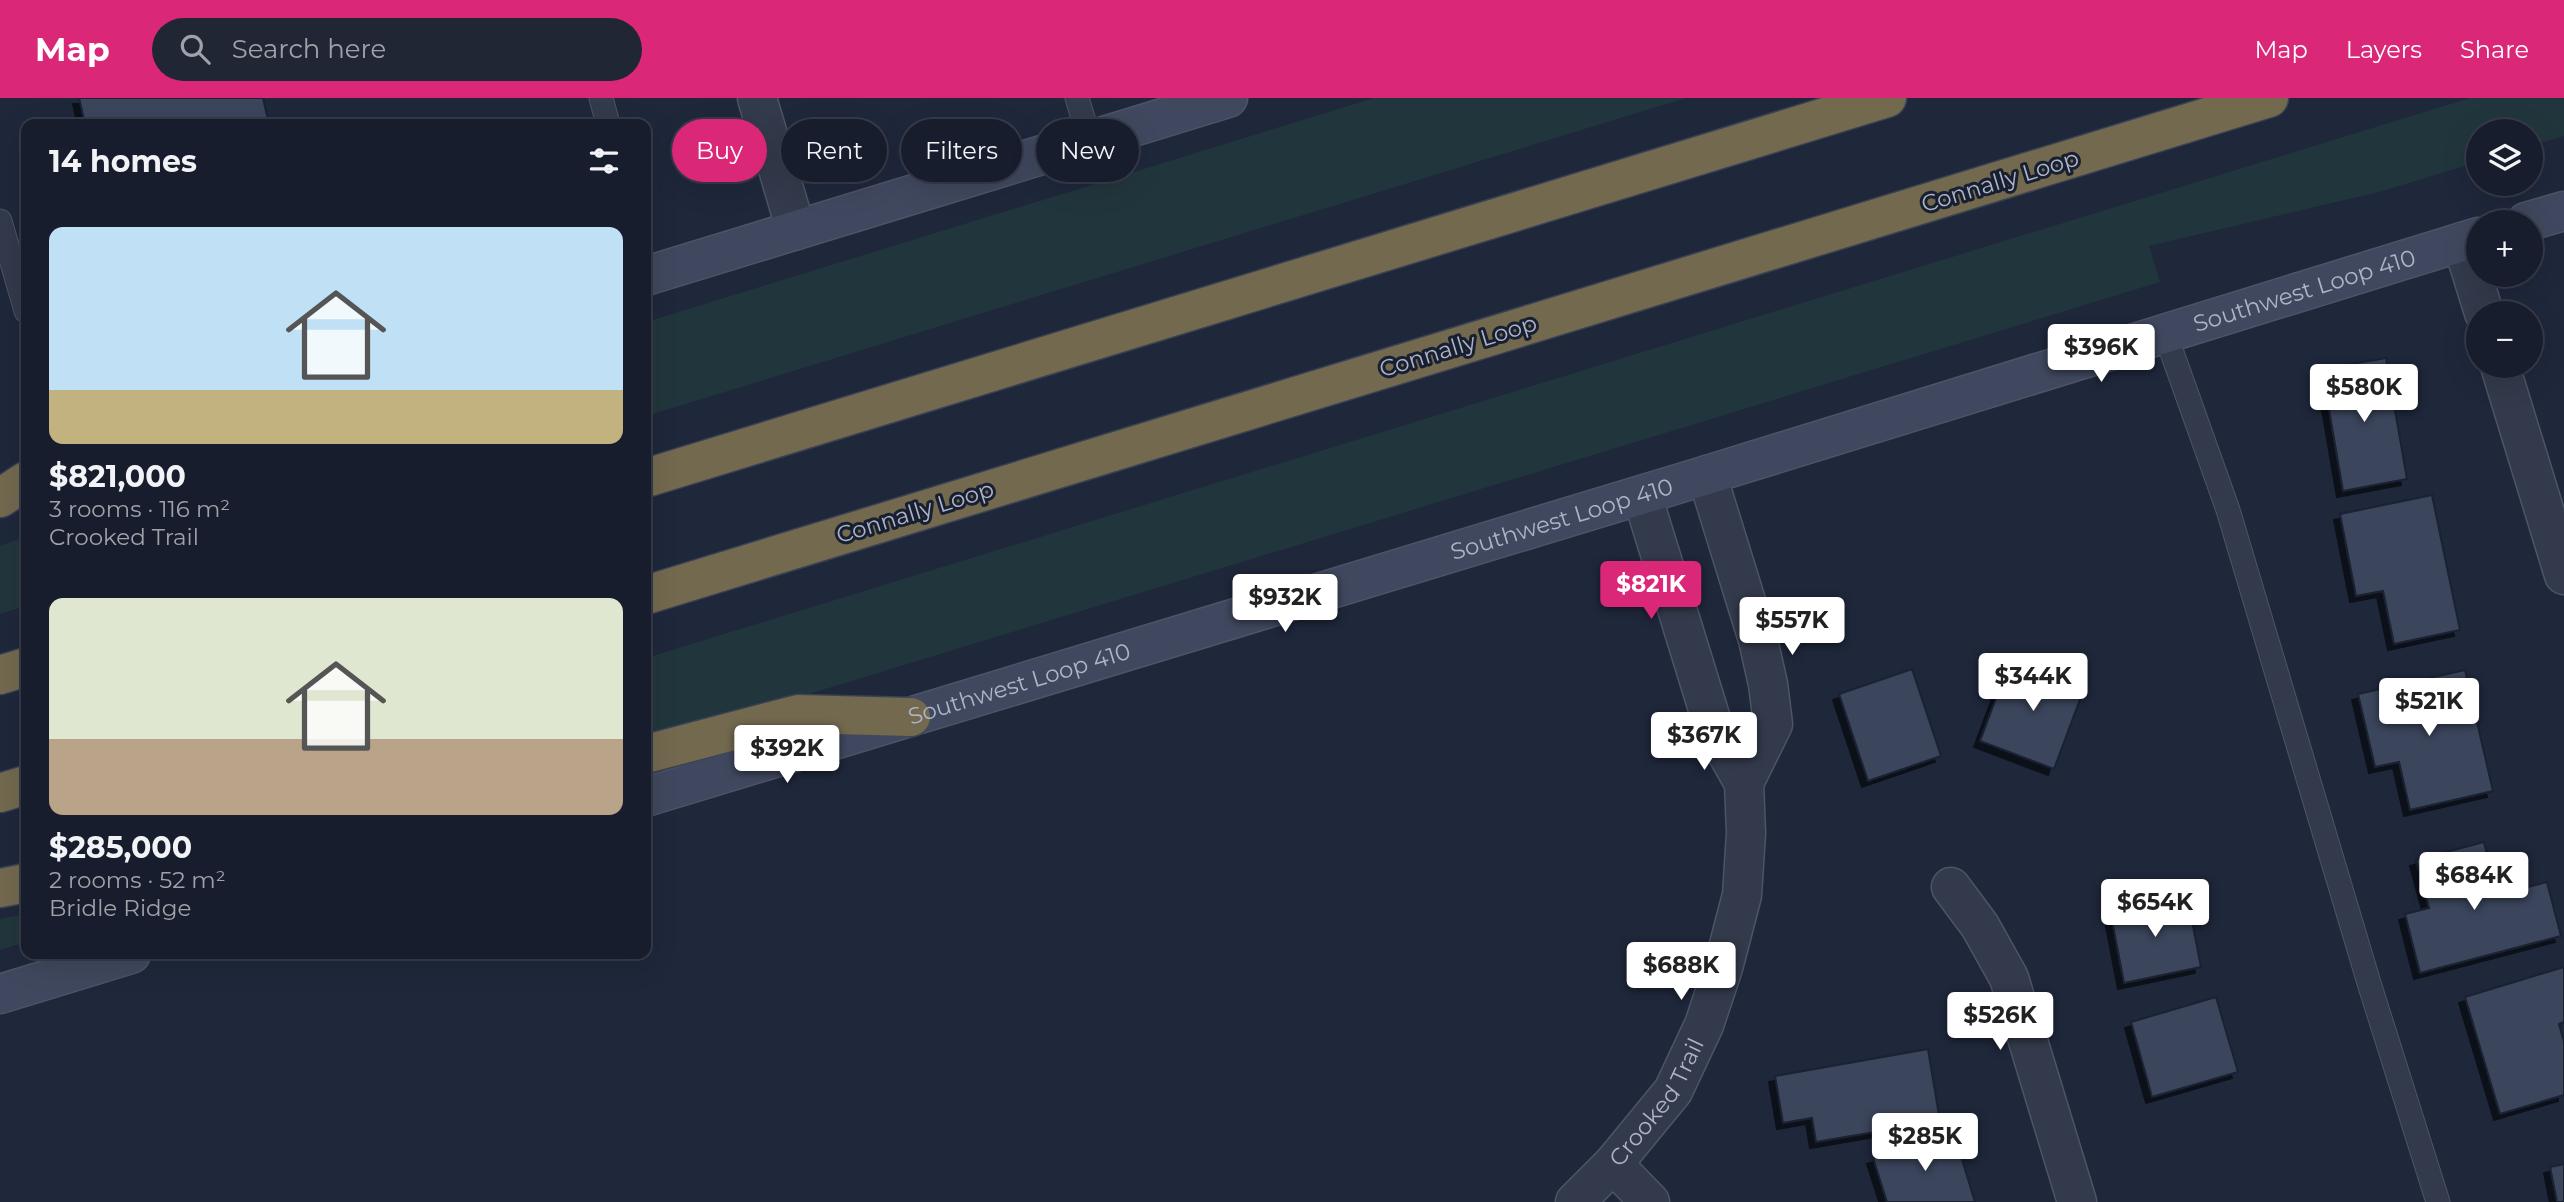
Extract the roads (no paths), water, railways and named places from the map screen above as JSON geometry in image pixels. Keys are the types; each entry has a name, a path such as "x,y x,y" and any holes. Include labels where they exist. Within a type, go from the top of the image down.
{"highway":[{"path":"651,476 1888,98"},
{"name":"Connally Loop","path":"651,593 2269,98"},
{"path":"0,498 21,484"},
{"path":"0,675 21,669"},
{"path":"651,753 798,714 911,717"},
{"path":"0,793 21,787"},
{"path":"0,888 21,884"}],"main road":[{"path":"1139,126 1228,98"},
{"path":"651,274 1036,157"},
{"path":"2543,217 2564,211"},
{"name":"Southwest Loop 410","path":"651,795 1642,495 2466,240"},
{"path":"0,475 21,469"},
{"path":"0,994 115,959"}],"street":[{"path":"757,98 796,230"},
{"path":"2504,378 2564,575"},
{"name":"Crooked Trail","path":"1707,475 1748,603 1768,684 1773,724 1744,783"},
{"name":"Crooked Trail","path":"1575,1202 1613,1164 1674,1091 1704,1025 1723,968 1742,895 1746,833 1744,783 1715,732 1642,495"},
{"path":"1951,887 1980,926 2009,978 2077,1202"},
{"path":"1613,1164 1650,1202"}],"lane":[{"path":"601,98 607,119"},
{"path":"1077,98 1083,119"},
{"path":"0,221 21,294"},
{"path":"2165,333 2228,510 2369,983 2438,1202"}]}
